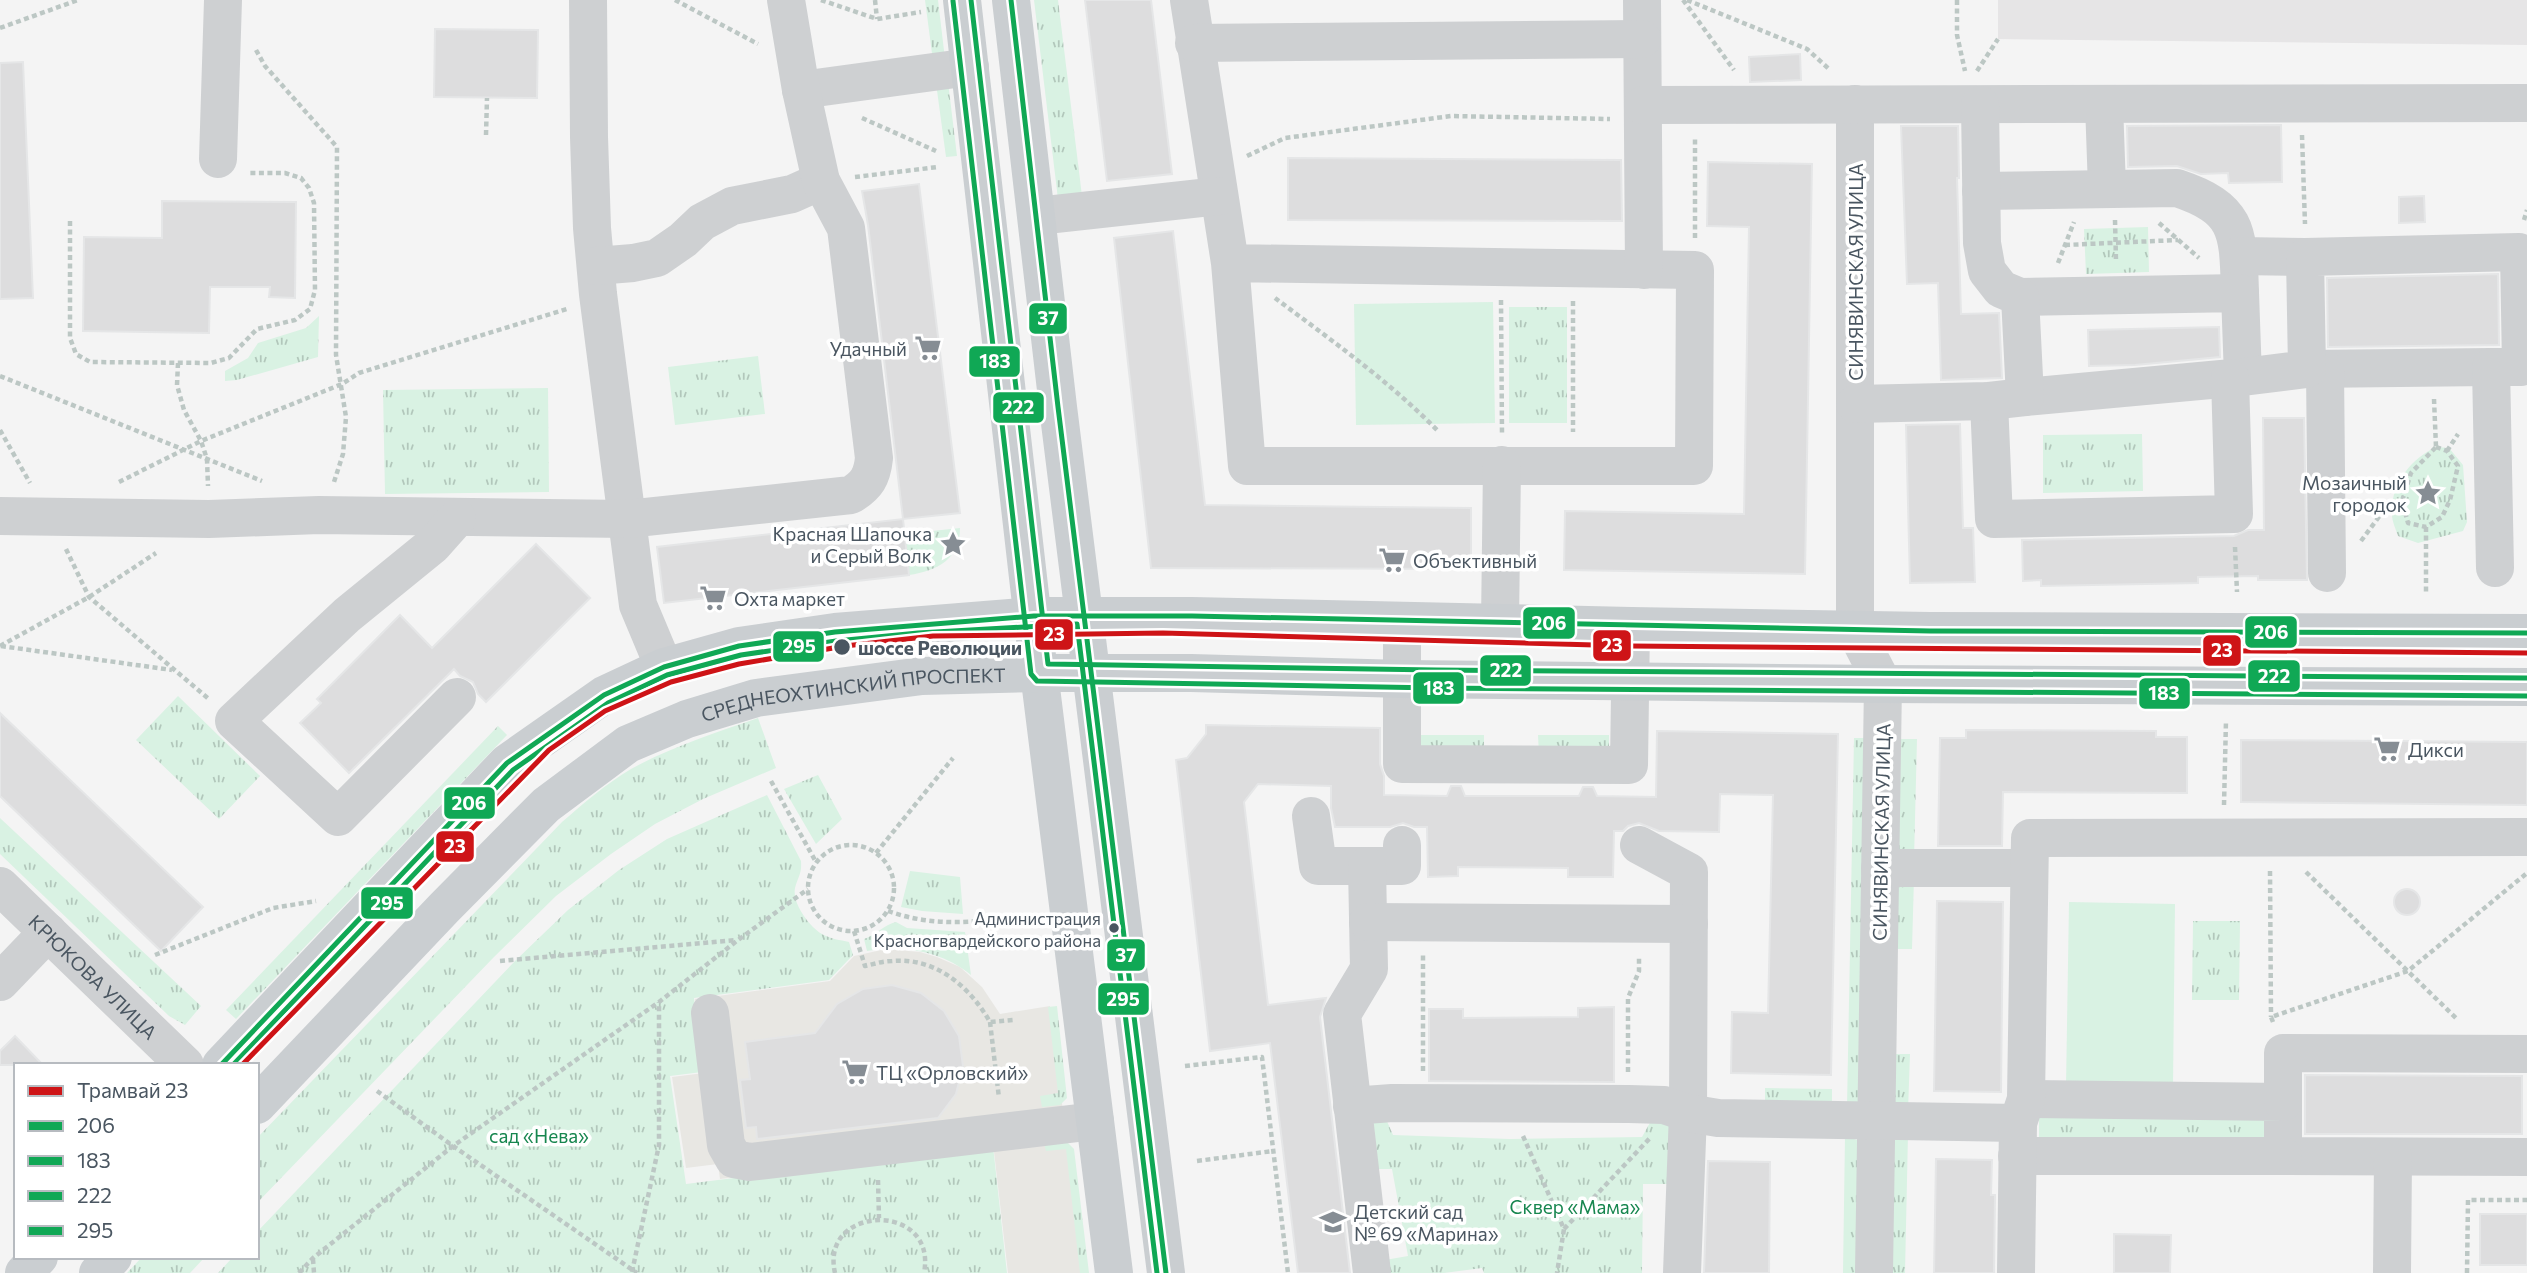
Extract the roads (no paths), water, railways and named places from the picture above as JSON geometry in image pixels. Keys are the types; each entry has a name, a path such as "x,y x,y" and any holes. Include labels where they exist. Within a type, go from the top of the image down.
{"main road":[{"path":"962,0 1040,673 1114,1273"},
{"path":"1011,0 1166,1273"},
{"path":"223,1063 507,763 604,695 664,667 739,646 835,632 1034,616 1085,615 1854,630 2527,633"},
{"name":"СРЕДНЕОХТИНСКИЙ ПРОСПЕКТ","path":"259,1103 546,805 628,744 687,719 756,698 922,676 1040,673 1883,684 2527,687"},
{"path":"24,1273 37,1259"},
{"path":"98,1273 111,1259"}],"street":[{"path":"223,0 232,166"},
{"path":"588,0 590,150 597,280 638,605 664,667"},
{"path":"0,516 209,519 319,515 627,519 851,495 864,487 873,475 874,458 846,228 821,181 798,77 786,0"},
{"path":"1189,0 1230,263 1247,466 1694,466 1695,270 1230,263"},
{"path":"1642,0 1644,270"},
{"path":"1194,43 1642,38"},
{"path":"798,77 970,67"},
{"path":"1643,113 1695,105 1855,104 1973,89 2104,104 2527,103"},
{"path":"1973,89 1982,243 1987,271 2001,289 2033,297 2118,295 2239,275 2305,257 2519,252 2513,367 2495,568"},
{"name":"СИНЯВИНСКАЯ УЛИЦА","path":"1855,104 1854,630 1883,684 1874,1273"},
{"path":"2102,188 2104,104"},
{"path":"597,280 633,263 657,258 684,240 702,222 732,206 792,194 821,181"},
{"path":"1037,216 1217,183"},
{"path":"1981,191 2177,188 2203,197 2224,212 2235,230 2239,275 2234,514 1994,519 2007,399 2033,297"},
{"path":"2305,257 2316,369 2327,573"},
{"path":"1855,404 2007,399 2316,369 2513,367"},
{"path":"1487,466 1500,624"},
{"path":"457,518 433,545 347,615 234,721 338,817 457,697"},
{"path":"1402,622 1402,764 1629,765 1631,626"},
{"path":"1311,816 1318,866 1402,866 1402,845"},
{"path":"2016,1273 2029,838 2527,837"},
{"path":"1639,845 1689,872 1682,1111 1682,1273"},
{"path":"1367,866 1369,969 1342,1014 1372,1273"},
{"path":"1880,868 2029,868"},
{"name":"КРЮКОВА УЛИЦА","path":"0,886 183,1063"},
{"path":"1368,922 1689,924"},
{"path":"0,982 48,932"},
{"path":"710,1013 726,1144 734,1159 750,1162 1096,1121"},
{"path":"2283,1156 2283,1102 2277,1035 2510,1054"},
{"path":"2021,1126 2283,1102"},
{"path":"1352,1107 1392,1103 1664,1105 1718,1118 2021,1126 2283,1156 2527,1157"},
{"path":"2392,1273 2393,1157"}],"tram line":[{"name":"23","path":"244,1063 549,750 605,711 671,682 739,664 845,646 933,636 1163,633 1630,646 2527,653"}],"place":[{"name":"Удачный","path":"928,348"},
{"name":"Мозаичный городок","path":"2428,493"},
{"name":"Красная Шапочка и Серый Волк","path":"953,544"},
{"name":"Объективный","path":"1392,560"},
{"name":"Охта маркет","path":"713,598"},
{"name":"шоссе Революции","path":"842,647"},
{"name":"Дикси","path":"2387,749"},
{"name":"Администрация Красногвардейского района","path":"1114,928"},
{"name":"ТЦ «Орловский»","path":"855,1072"},
{"name":"Детский сад № 69 «Марина»","path":"1333,1222"}],"park label":[{"name":"сад «Нева»","path":"539,1135"},
{"name":"Сквер «Мама»","path":"1575,1206"}]}
